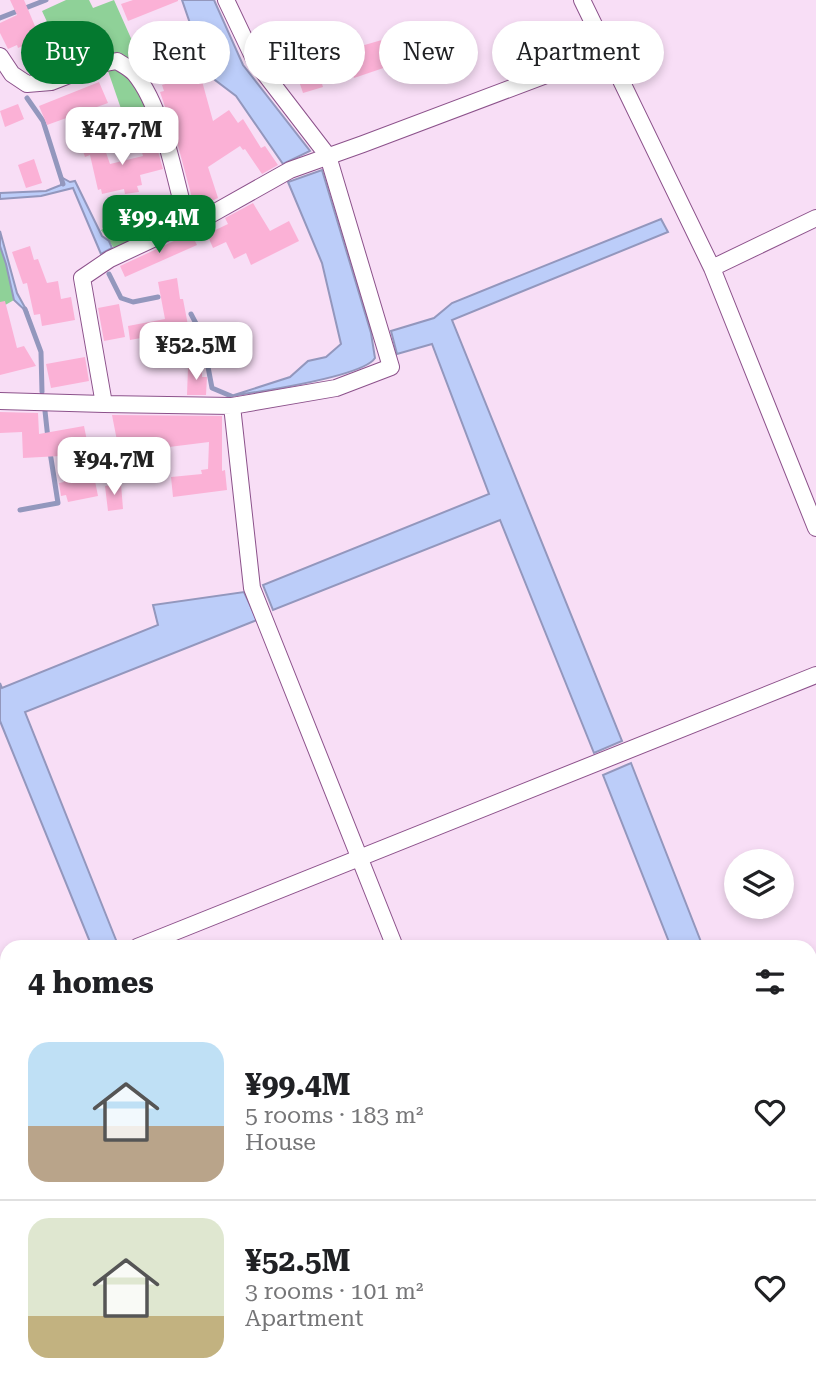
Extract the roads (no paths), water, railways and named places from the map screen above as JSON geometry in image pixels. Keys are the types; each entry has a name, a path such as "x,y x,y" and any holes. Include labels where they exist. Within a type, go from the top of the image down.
{"street":[{"path":"0,401 232,406 336,388 391,367 328,156 255,61 226,0"},
{"path":"582,0 592,21"},
{"path":"0,56 12,74 27,84 51,82 95,65 117,61 133,71 148,93 157,116 187,223"},
{"path":"104,404 82,278 110,258 210,215 289,170 521,84"},
{"path":"623,84 712,268 816,528"},
{"path":"712,268 816,218"},
{"path":"232,406 252,588 392,940"},
{"path":"154,940 816,675"}],"water":[{"path":"182,0 214,0 223,21 189,21"},
{"path":"230,36 244,66 244,84 258,84 310,151 283,164 236,96 220,84 230,84"},
{"path":"322,170 371,333 375,358 366,365 331,377 231,396 290,377 308,361 326,357 341,344 322,263 288,182"},
{"path":"61,177 70,182 75,181 102,236 109,241 112,248 101,254 73,188 41,196 0,199 0,193 46,191 61,185"},
{"path":"661,219 668,232 452,320 622,741 594,753 500,520 273,610 263,585 489,494 432,344 397,354 391,331 434,318 452,303"},
{"path":"0,231 17,293 28,313 14,300 0,246"},
{"path":"244,592 257,620 25,712 116,940 89,940 0,721 0,683 2,688 158,625 153,605"},
{"path":"631,763 700,940 668,940 603,775"}],"waterway":[{"path":"0,18 46,0"},
{"path":"27,98 43,121 63,184"},
{"path":"109,274 121,298 133,302 158,297"},
{"path":"25,309 41,352 42,392"},
{"path":"191,314 202,335 212,388 231,396"},
{"path":"45,411 48,439"},
{"path":"20,510 58,503 50,452"}]}
